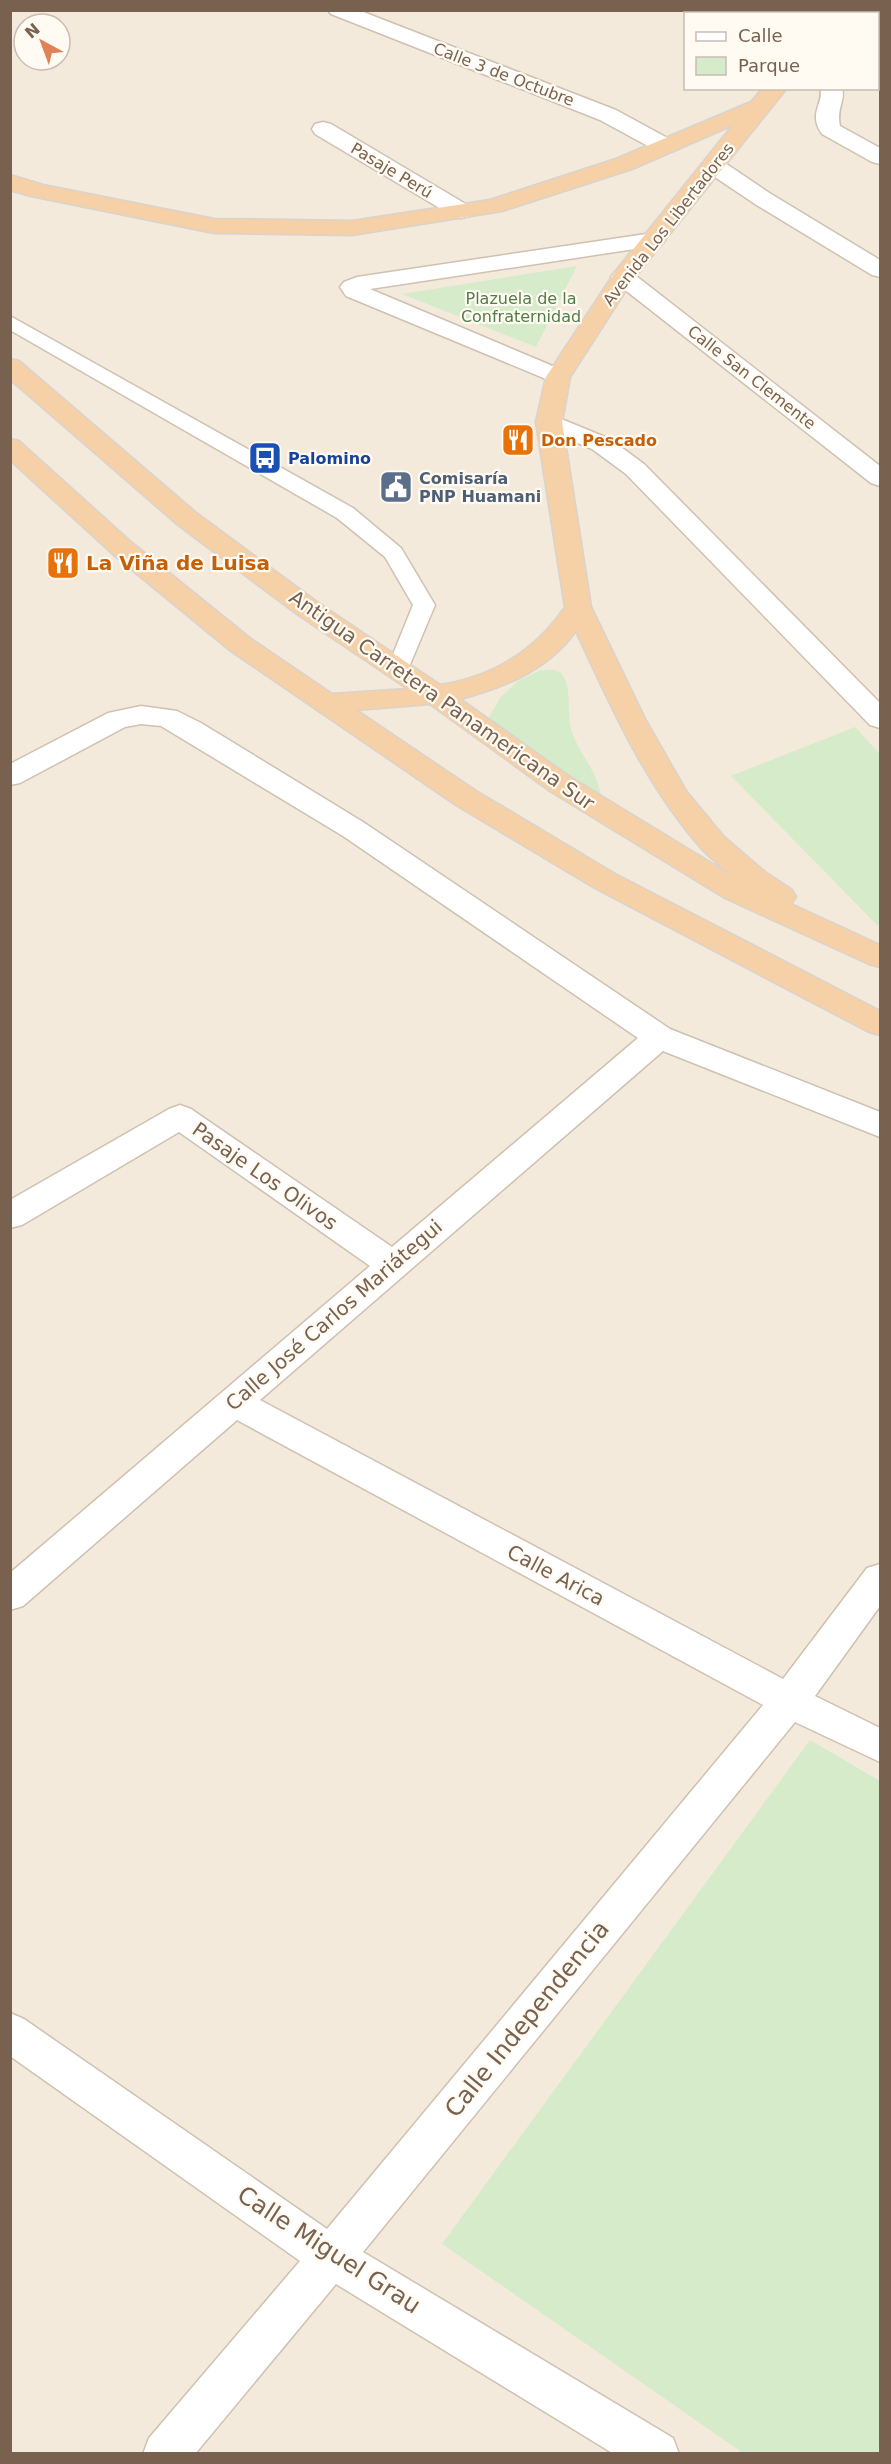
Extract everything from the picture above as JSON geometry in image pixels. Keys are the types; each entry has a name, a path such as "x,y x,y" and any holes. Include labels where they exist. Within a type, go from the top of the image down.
{"highway":[{"path":"10,182 39,191 214,226 352,228 494,206 624,164 767,98"},
{"name":"Avenida Los Libertadores","path":"767,98 696,171 653,240 623,277 558,377 549,422 578,607 631,719 675,796 714,844 755,879 844,940"},
{"path":"665,146 696,171"},
{"path":"10,192 39,191"},
{"name":"Antigua Carretera Panamericana Sur","path":"10,366 186,518 307,608 398,669 560,784 735,891 880,957"},
{"path":"10,446 123,549 241,645 466,798 605,880 880,1024"},
{"path":"327,703 436,696 478,687 528,662 559,634 578,607"}],"street":[{"name":"Calle 3 de Octubre","path":"338,10 608,115 665,146"},
{"path":"832,90 833,94 826,113 830,129 880,157"},
{"name":"Pasaje Perú","path":"323,129 461,211"},
{"path":"696,171 763,199 880,270"},
{"path":"558,377 354,291 352,287 364,283 653,240"},
{"name":"Calle San Clemente","path":"623,277 880,478"},
{"path":"549,422 601,444 635,469 880,719"},
{"path":"10,776 118,719 141,715 167,717 192,729 353,829 659,1037 880,1125"},
{"name":"Calle José Carlos Mariátegui","path":"10,1594 659,1037"},
{"name":"Pasaje Los Olivos","path":"10,1216 180,1117 393,1265"},
{"name":"Calle Arica","path":"233,1402 789,1701 880,1746"},
{"name":"Calle Independencia","path":"165,2454 332,2257 789,1701 880,1579"},
{"name":"Calle Miguel Grau","path":"10,2032 332,2257 657,2454"}],"lane":[{"path":"10,322 345,513 393,553 424,605 398,669"}],"shaded area":[{"path":"11,11 880,11 880,2453 11,2453"}],"green space":[{"name":"Plazuela de la Confraternidad","path":"577,266 536,347 402,294"},
{"path":"541,670 558,671 566,681 573,735 597,782 601,799 487,721 500,698 518,681"},
{"path":"855,727 880,754 880,924 877,925 731,776"},
{"path":"810,1740 880,1781 880,2453 743,2453 442,2244"}],"place":[{"name":"Don Pescado","path":"518,440"},
{"name":"Palomino","path":"265,458"},
{"name":"Comisaría PNP Huamani","path":"396,487"},
{"name":"La Viña de Luisa","path":"63,563"}]}
